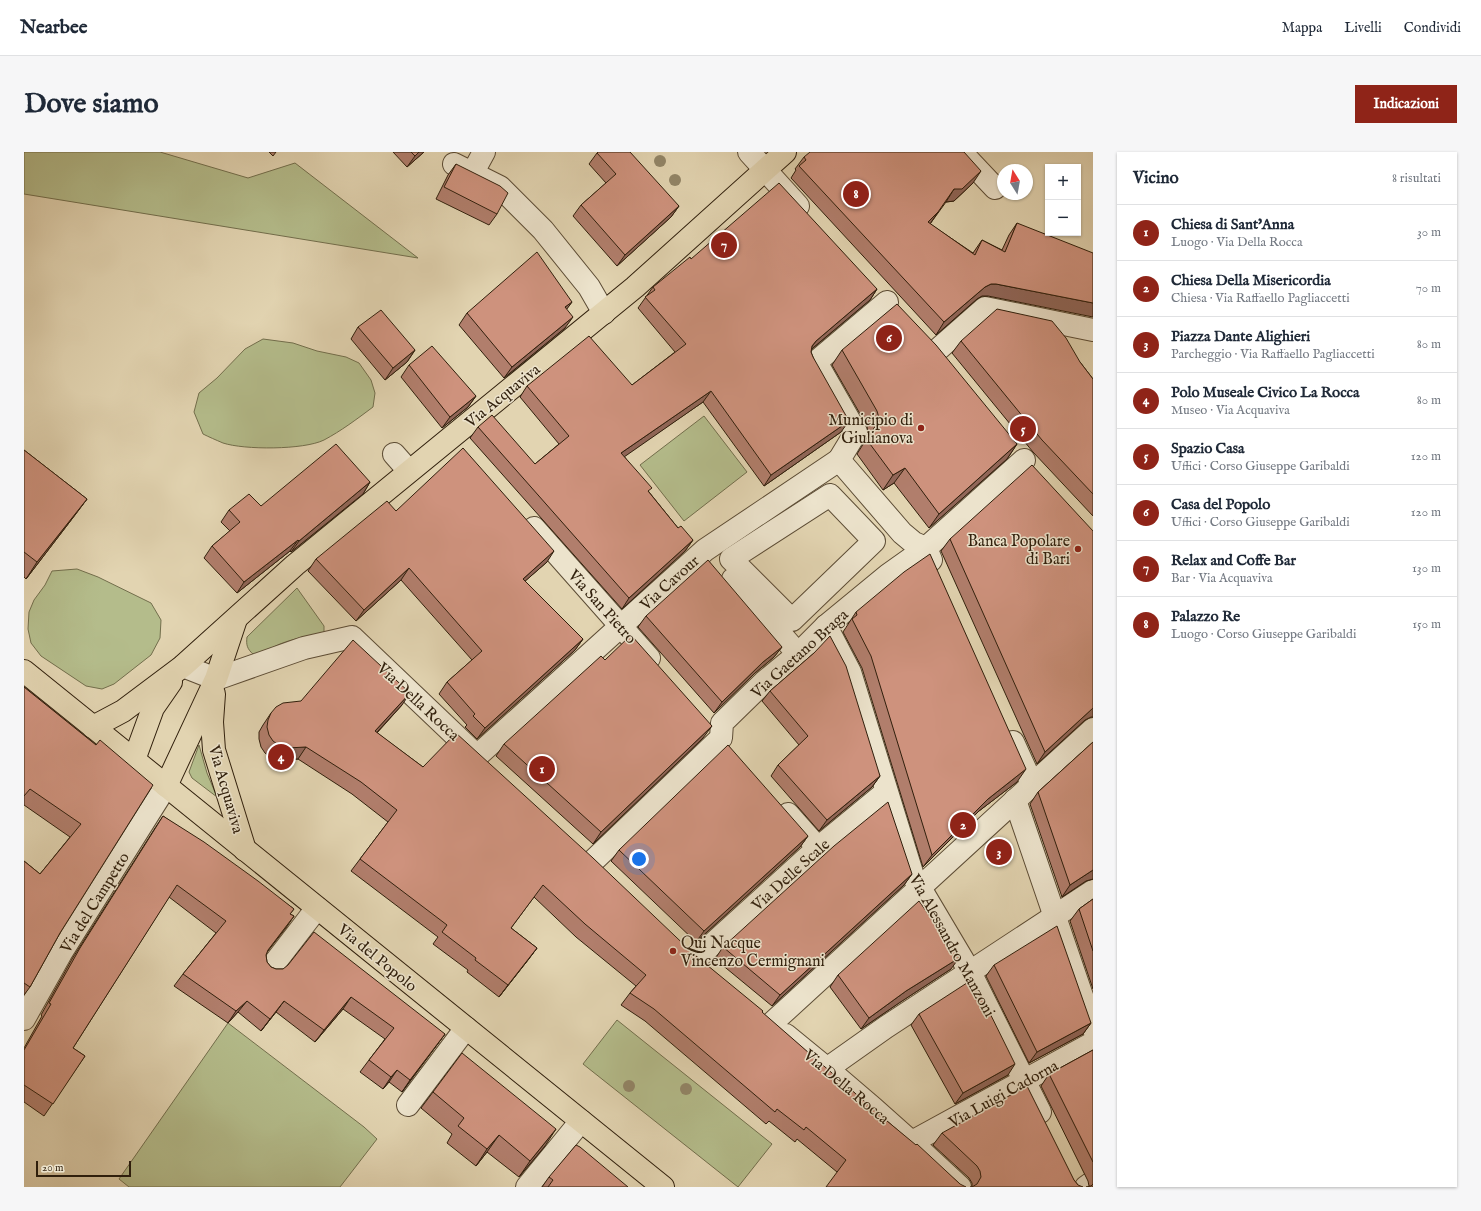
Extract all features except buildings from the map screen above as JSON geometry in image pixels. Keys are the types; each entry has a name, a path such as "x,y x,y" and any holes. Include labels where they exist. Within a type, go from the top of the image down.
{"main road":[{"name":"Via Acquaviva","path":"93,727 122,711 183,666 295,565 635,287 785,152"},
{"name":"Via Acquaviva","path":"166,786 216,679 236,618"},
{"name":"Via Acquaviva","path":"134,760 153,708 183,666"},
{"name":"Via del Popolo","path":"24,671 663,1187"},
{"name":"Via Acquaviva","path":"216,679 212,722 214,750 245,850"}],"street":[{"path":"484,152 463,169 500,187 543,230 589,288 604,313"},
{"path":"749,152 813,222"},
{"path":"961,152 995,188"},
{"path":"903,318 882,296 816,362 856,432 839,460 902,533 914,543 926,548 938,577"},
{"path":"935,352 985,308 1057,324 1093,330"},
{"path":"1057,324 1068,343"},
{"path":"919,335 950,370"},
{"path":"452,437 467,454"},
{"name":"Via Gaetano Braga","path":"721,738 722,723 764,682 798,654 826,626 888,575 926,548 1030,466 1010,442"},
{"path":"394,454 409,471"},
{"name":"Via Cavour","path":"483,761 620,626 705,550 839,460"},
{"path":"830,495 874,541 792,620 731,559 830,495"},
{"name":"Via San Pietro","path":"518,511 663,673"},
{"path":"705,550 716,560 798,654"},
{"name":"Via Alessandro Manzoni","path":"826,626 850,672 913,876 970,972 1049,1130"},
{"name":"Via Della Rocca","path":"216,679 304,648 352,637 483,761"},
{"path":"183,666 216,679"},
{"path":"705,720 736,756"},
{"path":"1006,726 1032,784"},
{"path":"772,1023 1032,784 1093,730"},
{"path":"576,846 599,867 721,738"},
{"name":"Via del Campetto","path":"24,1019 61,954 166,786"},
{"name":"Via Delle Scale","path":"696,960 818,848 886,792"},
{"path":"1015,800 1093,1028"},
{"path":"777,802 818,848"},
{"path":"828,1068 886,1027 1093,890"},
{"path":"270,969 317,908"},
{"path":"679,943 696,960 714,974"},
{"name":"Via Della Rocca","path":"754,1008 828,1068 912,1142 960,1187"},
{"path":"408,1105 466,1028"},
{"name":"Via Luigi Cadorna","path":"912,1142 1093,1043"},
{"path":"527,1187 581,1121"},
{"path":"1086,1187 1093,1182"}],"green space":[{"path":"24,152 160,152 248,178 295,163 418,258 24,194"},
{"path":"263,339 293,343 317,351 346,357 359,363 371,380 375,393 373,407 343,429 324,440 303,446 274,448 245,447 223,443 203,434 194,412 199,393 217,378 245,349"},
{"path":"704,416 747,472 684,521 640,465"},
{"path":"77,569 98,577 151,603 161,620 160,638 151,655 114,684 102,689 86,686 41,656 31,643 28,629 29,612 34,600 45,585 52,571"},
{"path":"297,588 324,626 324,633 291,640 254,655 248,647 247,637"},
{"path":"199,745 207,773 217,797 192,778 189,772"},
{"path":"617,1020 772,1144 738,1187 583,1064"},
{"path":"228,1023 364,1127 377,1139 340,1187 129,1187 119,1179"}],"place":[{"name":"Palazzo Re","path":"856,194"},
{"name":"Relax and Coffe Bar","path":"724,245"},
{"name":"Casa del Popolo","path":"889,338"},
{"name":"Municipio di Giulianova","path":"921,428"},
{"name":"Spazio Casa","path":"1023,429"},
{"name":"Banca Popolare di Bari","path":"1078,549"},
{"name":"Polo Museale Civico La Rocca","path":"281,757"},
{"name":"Chiesa di Sant'Anna","path":"542,769"},
{"name":"Chiesa Della Misericordia","path":"963,825"},
{"name":"Piazza Dante Alighieri","path":"999,852"},
{"name":"Qui Nacque Vincenzo Cermignani","path":"673,951"}]}
